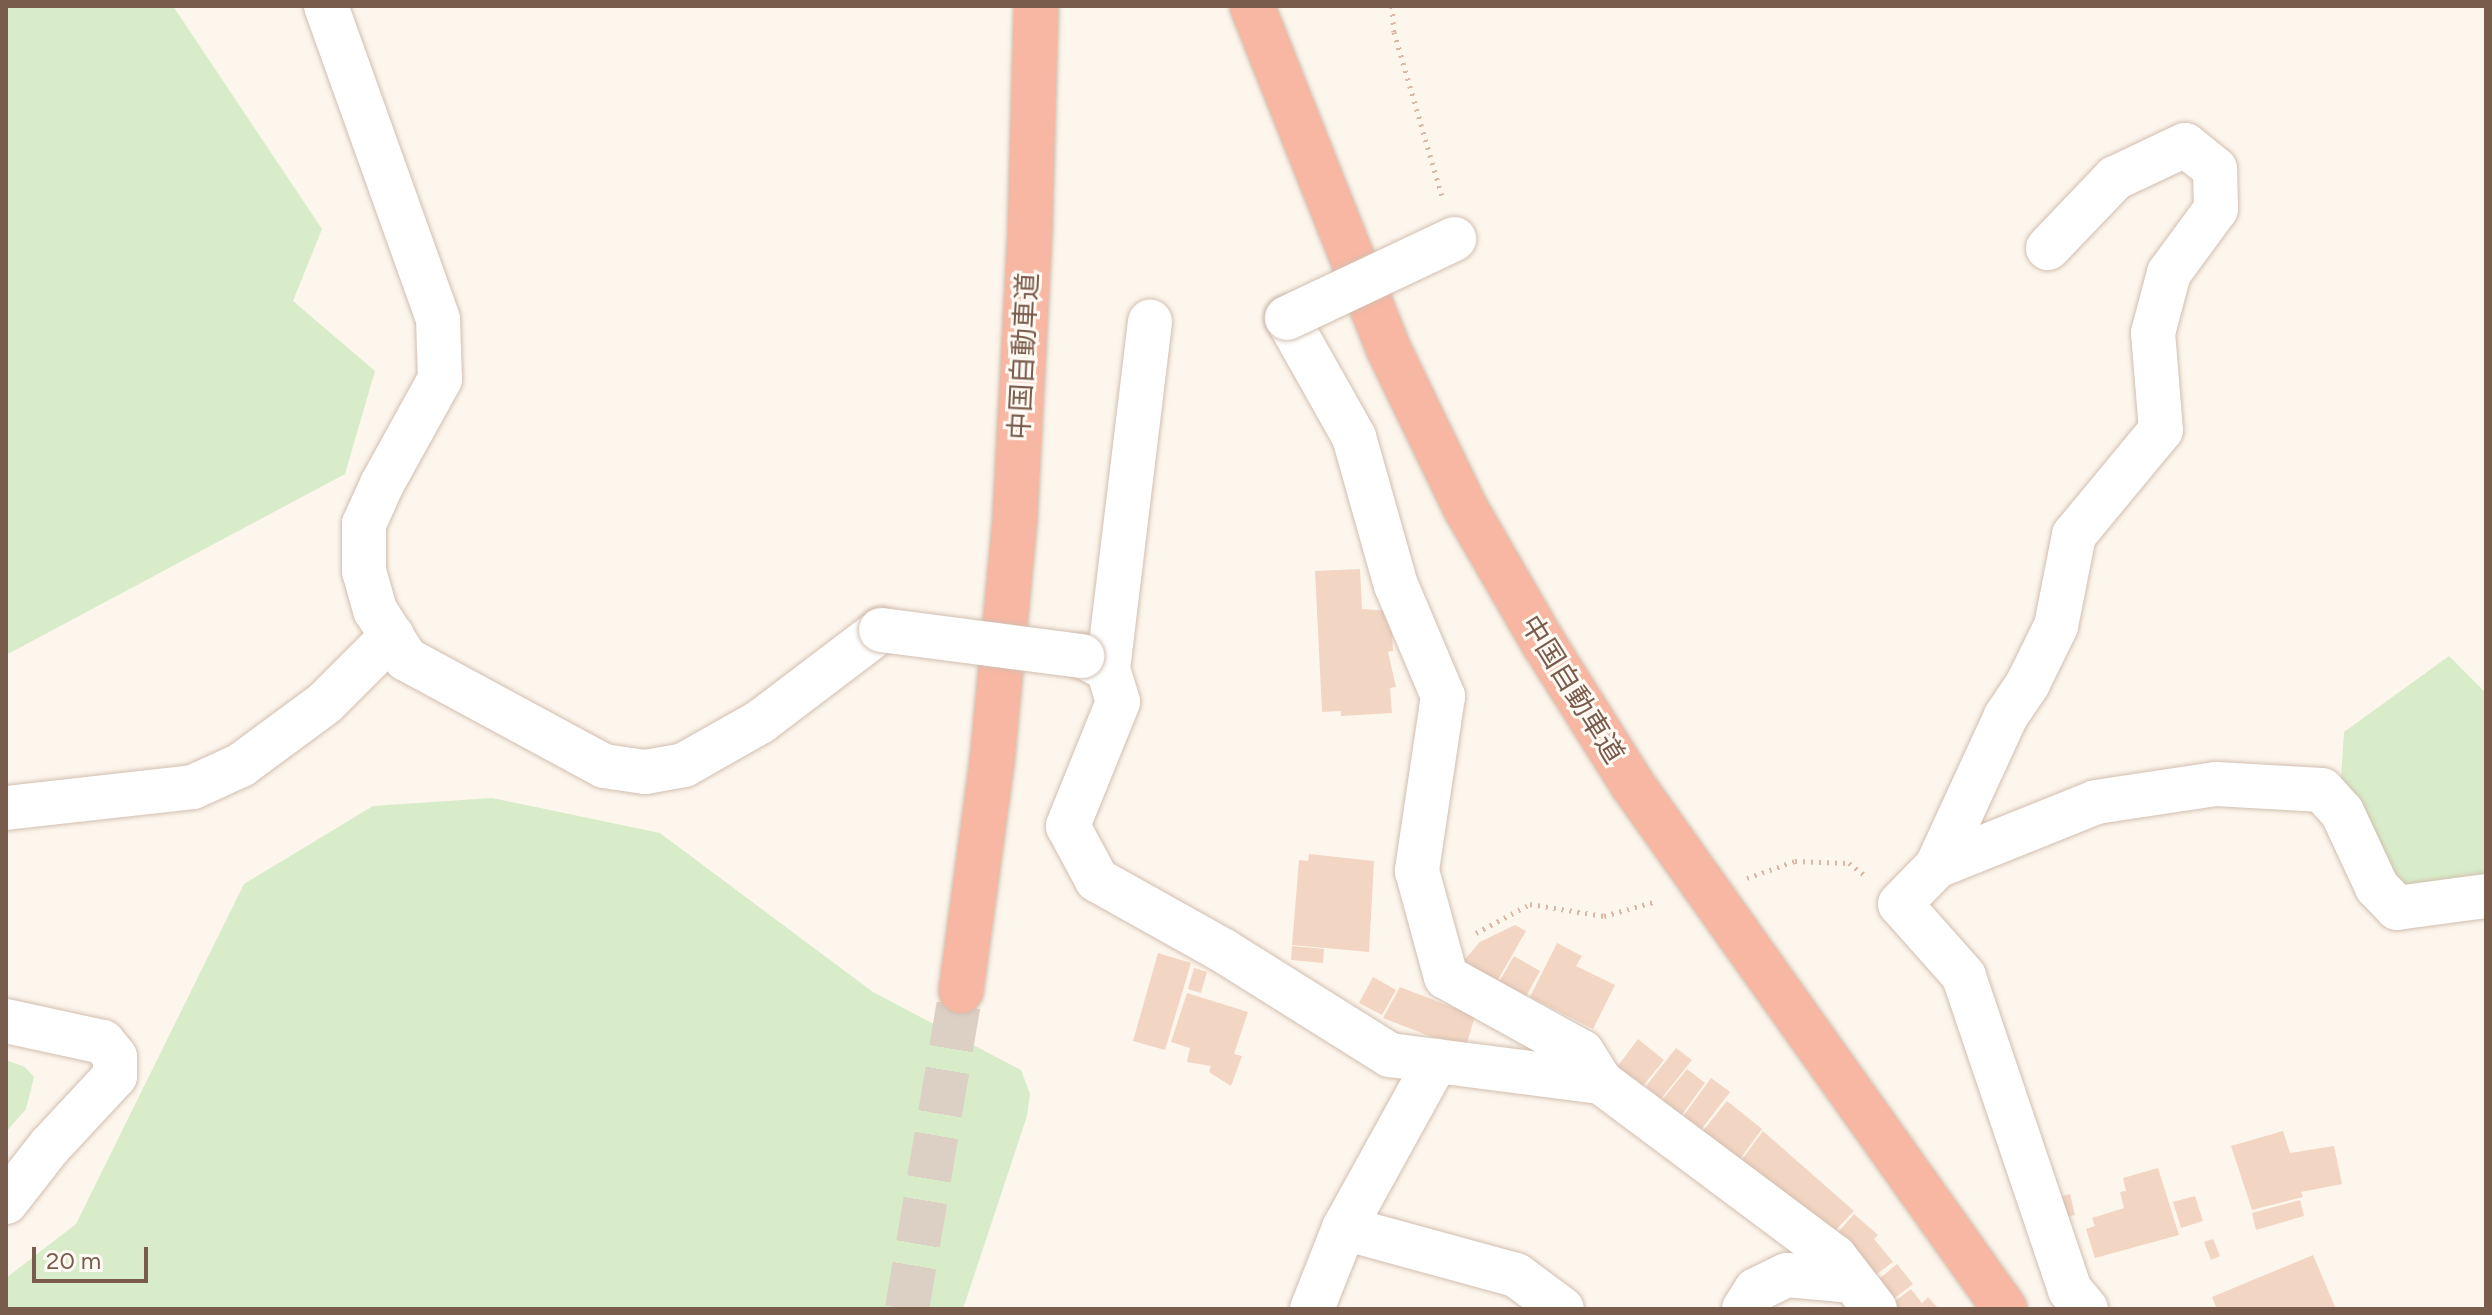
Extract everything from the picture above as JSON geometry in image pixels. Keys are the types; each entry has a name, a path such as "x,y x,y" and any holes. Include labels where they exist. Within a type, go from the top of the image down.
{"highway":[{"name":"中国自動車道","path":"961,991 992,762 1015,517 1030,226 1036,6"},
{"name":"中国自動車道","path":"1252,6 1388,348 1466,509 1544,644 1632,784 2005,1309"}],"street":[{"path":"326,6 438,319 440,379 382,484 364,524 364,571 375,610 406,659 604,766 645,772 684,765 760,722 881,630 1095,662"},
{"path":"2048,248 2115,178 2185,145 2215,169 2216,209 2169,273 2153,333 2161,430 2074,535 2056,626 2028,683 2006,716 1937,866 1900,904 1964,976 2070,1290 2086,1309"},
{"path":"1454,239 1287,318 1354,437 1396,585 1443,696 1417,871 1446,977 1582,1052 1601,1082 1834,1256 1864,1295"},
{"path":"1150,322 1095,662 1118,702 1068,826 1097,880 1224,951 1390,1055 1601,1082"},
{"path":"6,808 193,787 241,765 325,703 392,636"},
{"path":"1937,866 2096,802 2231,784 2322,790 2342,812 2377,887 2397,908 2486,896"},
{"path":"6,1021 103,1042 115,1057 115,1076 49,1147 6,1202"},
{"path":"1312,1309 1344,1228 1436,1061"},
{"path":"1344,1228 1516,1275 1562,1309"},
{"path":"1744,1309 1756,1290 1787,1275 1864,1295"}],"path":[{"path":"1392,6 1394,32 1454,239"},
{"path":"1745,879 1795,861 1849,863 1900,904"},
{"path":"1440,953 1530,904 1604,916 1657,901"}],"green space":[{"path":"6,6 173,6 322,229 293,301 375,371 345,474 6,655"},
{"path":"2449,656 2486,693 2486,875 2422,900 2370,865 2340,793 2344,732"},
{"path":"492,798 660,833 873,992 1021,1070 1030,1094 1027,1116 963,1309 6,1309 6,1278 76,1224 244,884 373,806"},
{"path":"6,1060 25,1067 34,1077 26,1109 6,1132"}],"building":[{"path":"1360,569 1362,609 1391,611 1393,651 1388,652 1396,687 1390,688 1392,713 1341,716 1341,711 1322,712 1315,571"},
{"path":"1309,854 1374,861 1369,952 1292,945 1299,860 1308,861"},
{"path":"1515,925 1526,931 1492,990 1459,966 1480,942"},
{"path":"1557,943 1582,956 1576,966 1615,985 1593,1029 1530,997"},
{"path":"1292,946 1324,949 1323,963 1291,960"},
{"path":"1158,953 1191,963 1165,1050 1133,1041"},
{"path":"1514,956 1540,971 1519,1009 1492,994"},
{"path":"1194,968 1207,972 1201,993 1188,989"},
{"path":"1373,977 1396,990 1382,1015 1359,1003"},
{"path":"1400,987 1475,1016 1467,1043 1437,1039 1383,1018"},
{"path":"1187,993 1248,1012 1234,1054 1242,1056 1231,1086 1209,1072 1211,1066 1187,1062 1190,1048 1171,1042"},
{"path":"1638,1039 1664,1060 1643,1086 1617,1067"},
{"path":"1676,1048 1692,1060 1661,1099 1646,1086"},
{"path":"1687,1069 1705,1083 1678,1120 1658,1105"},
{"path":"1711,1078 1730,1092 1697,1135 1679,1122"},
{"path":"1727,1101 1762,1129 1735,1166 1698,1137"},
{"path":"1763,1131 1854,1211 1830,1236 1737,1166"},
{"path":"2283,1131 2290,1153 2334,1146 2342,1184 2301,1192 2303,1197 2252,1210 2231,1146"},
{"path":"2158,1168 2179,1235 2095,1258 2086,1229 2095,1226 2092,1218 2124,1208 2120,1192 2126,1191 2123,1178"},
{"path":"2070,1194 2075,1215 2063,1218 2057,1198"},
{"path":"2195,1196 2203,1221 2181,1228 2173,1202"},
{"path":"2300,1200 2304,1216 2256,1230 2252,1213"},
{"path":"1854,1214 1878,1235 1874,1239 1893,1262 1874,1276 1831,1240"},
{"path":"2213,1239 2220,1256 2211,1260 2204,1242"},
{"path":"2313,1255 2336,1309 2217,1309 2212,1297"},
{"path":"1897,1264 1913,1284 1888,1303 1873,1284"},
{"path":"1911,1289 1922,1303 1928,1297 1939,1309 1893,1309 1890,1305"}],"tunnel":[{"path":"907,1309 961,991"}]}
